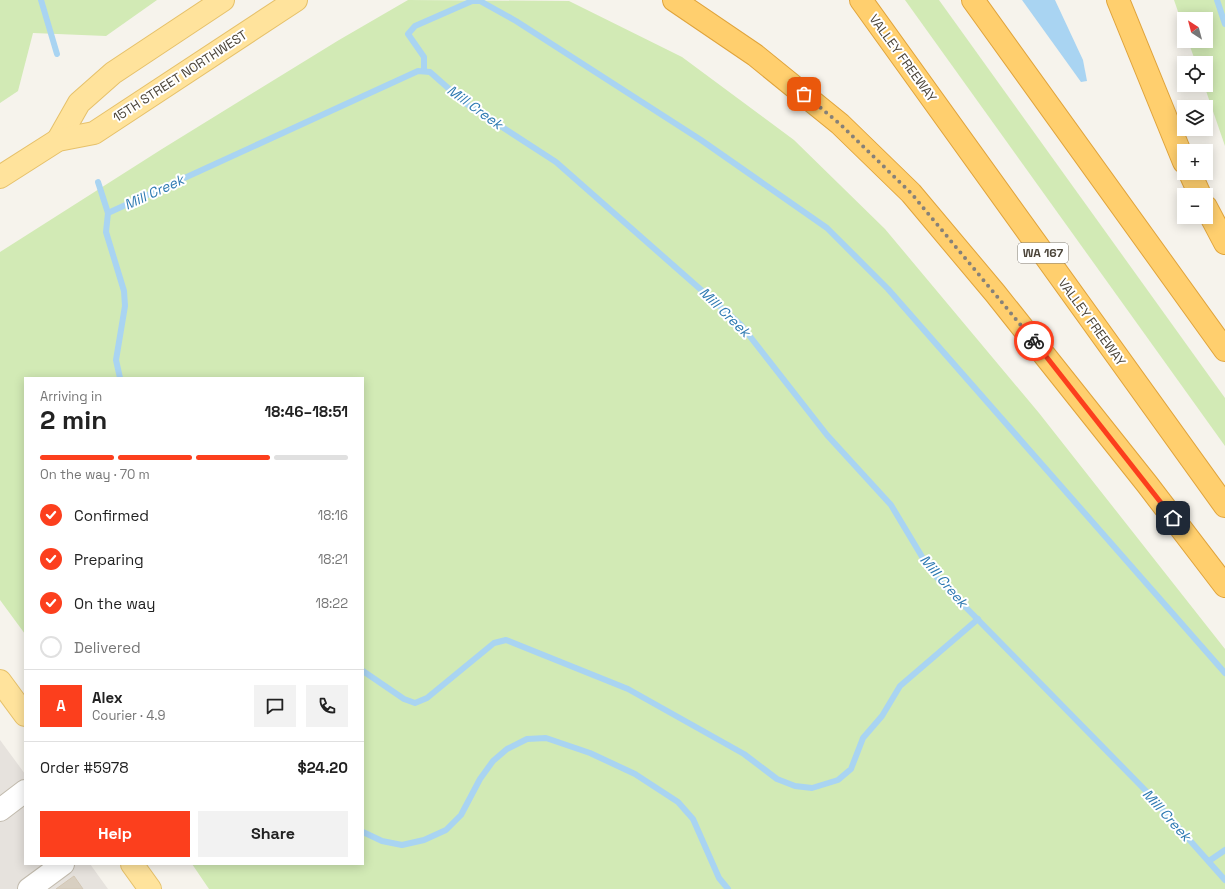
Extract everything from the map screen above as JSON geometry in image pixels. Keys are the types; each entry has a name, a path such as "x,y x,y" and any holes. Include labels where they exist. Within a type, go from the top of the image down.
{"highway":[{"path":"674,0 755,55 840,124 911,193 1044,355 1147,484 1225,586"},
{"name":"VALLEY FREEWAY","path":"861,0 1225,506"},
{"path":"973,0 1225,350"},
{"path":"1118,0 1177,145"},
{"path":"1213,220 1225,243"}],"main road":[{"name":"15TH STREET NORTHWEST","path":"58,140 79,103 113,73 223,0"},
{"name":"15TH STREET NORTHWEST","path":"0,177 58,140 94,133 296,0"},
{"path":"0,680 24,714"},
{"path":"133,865 150,889"}],"lane":[{"path":"0,810 24,792"},
{"path":"29,889 62,865"}],"shaded area":[{"path":"0,740 24,773 24,865 91,865 108,889 0,889"}],"green space":[{"path":"0,0 157,0 106,36 33,33 18,91 0,103"},
{"path":"408,0 569,1 682,57 794,140 885,229 1039,413 1225,649 1225,889 209,889 193,865 364,865 364,377 24,377 24,633 0,600 0,252 162,149 339,40"},
{"path":"905,0 939,0 1225,398 1225,446"},
{"path":"1174,0 1225,0 1225,146 1213,111 1213,100 1209,100 1206,92 1213,92 1213,56 1193,56 1191,48 1213,48 1213,12 1178,12"}],"water":[{"path":"1022,0 1055,0 1083,60 1087,81 1081,82"}],"building":[{"path":"74,876 83,889 56,889"}],"waterway":[{"name":"Mill Creek","path":"41,0 57,54"},
{"path":"1217,0 1225,24"},
{"path":"424,71 424,57 408,34 415,26 472,1 480,1 516,21 701,140 827,228 888,289 1225,673"},
{"name":"Mill Creek","path":"108,213 418,71 430,72 465,103 556,162 741,325 827,435 891,505 927,565 939,580 1146,791 1225,880"},
{"path":"98,182 108,213 106,232 124,291 125,306 116,360 120,377"},
{"path":"364,672 404,699 415,703 427,698 494,643 506,640 628,689 744,754 777,779 795,786 812,788 838,780 851,769 863,738 882,716 900,686 978,619"},
{"path":"364,832 382,841 402,845 424,840 446,830 461,815 480,779 493,761 507,749 527,739 546,738 590,753 635,774 678,802 693,819 719,878 728,889"},
{"path":"1209,861 1225,850"}],"way so far":[{"path":"804,94 840,124 911,193 1034,341"}],"route":[{"path":"1034,341 1173,518"}]}
